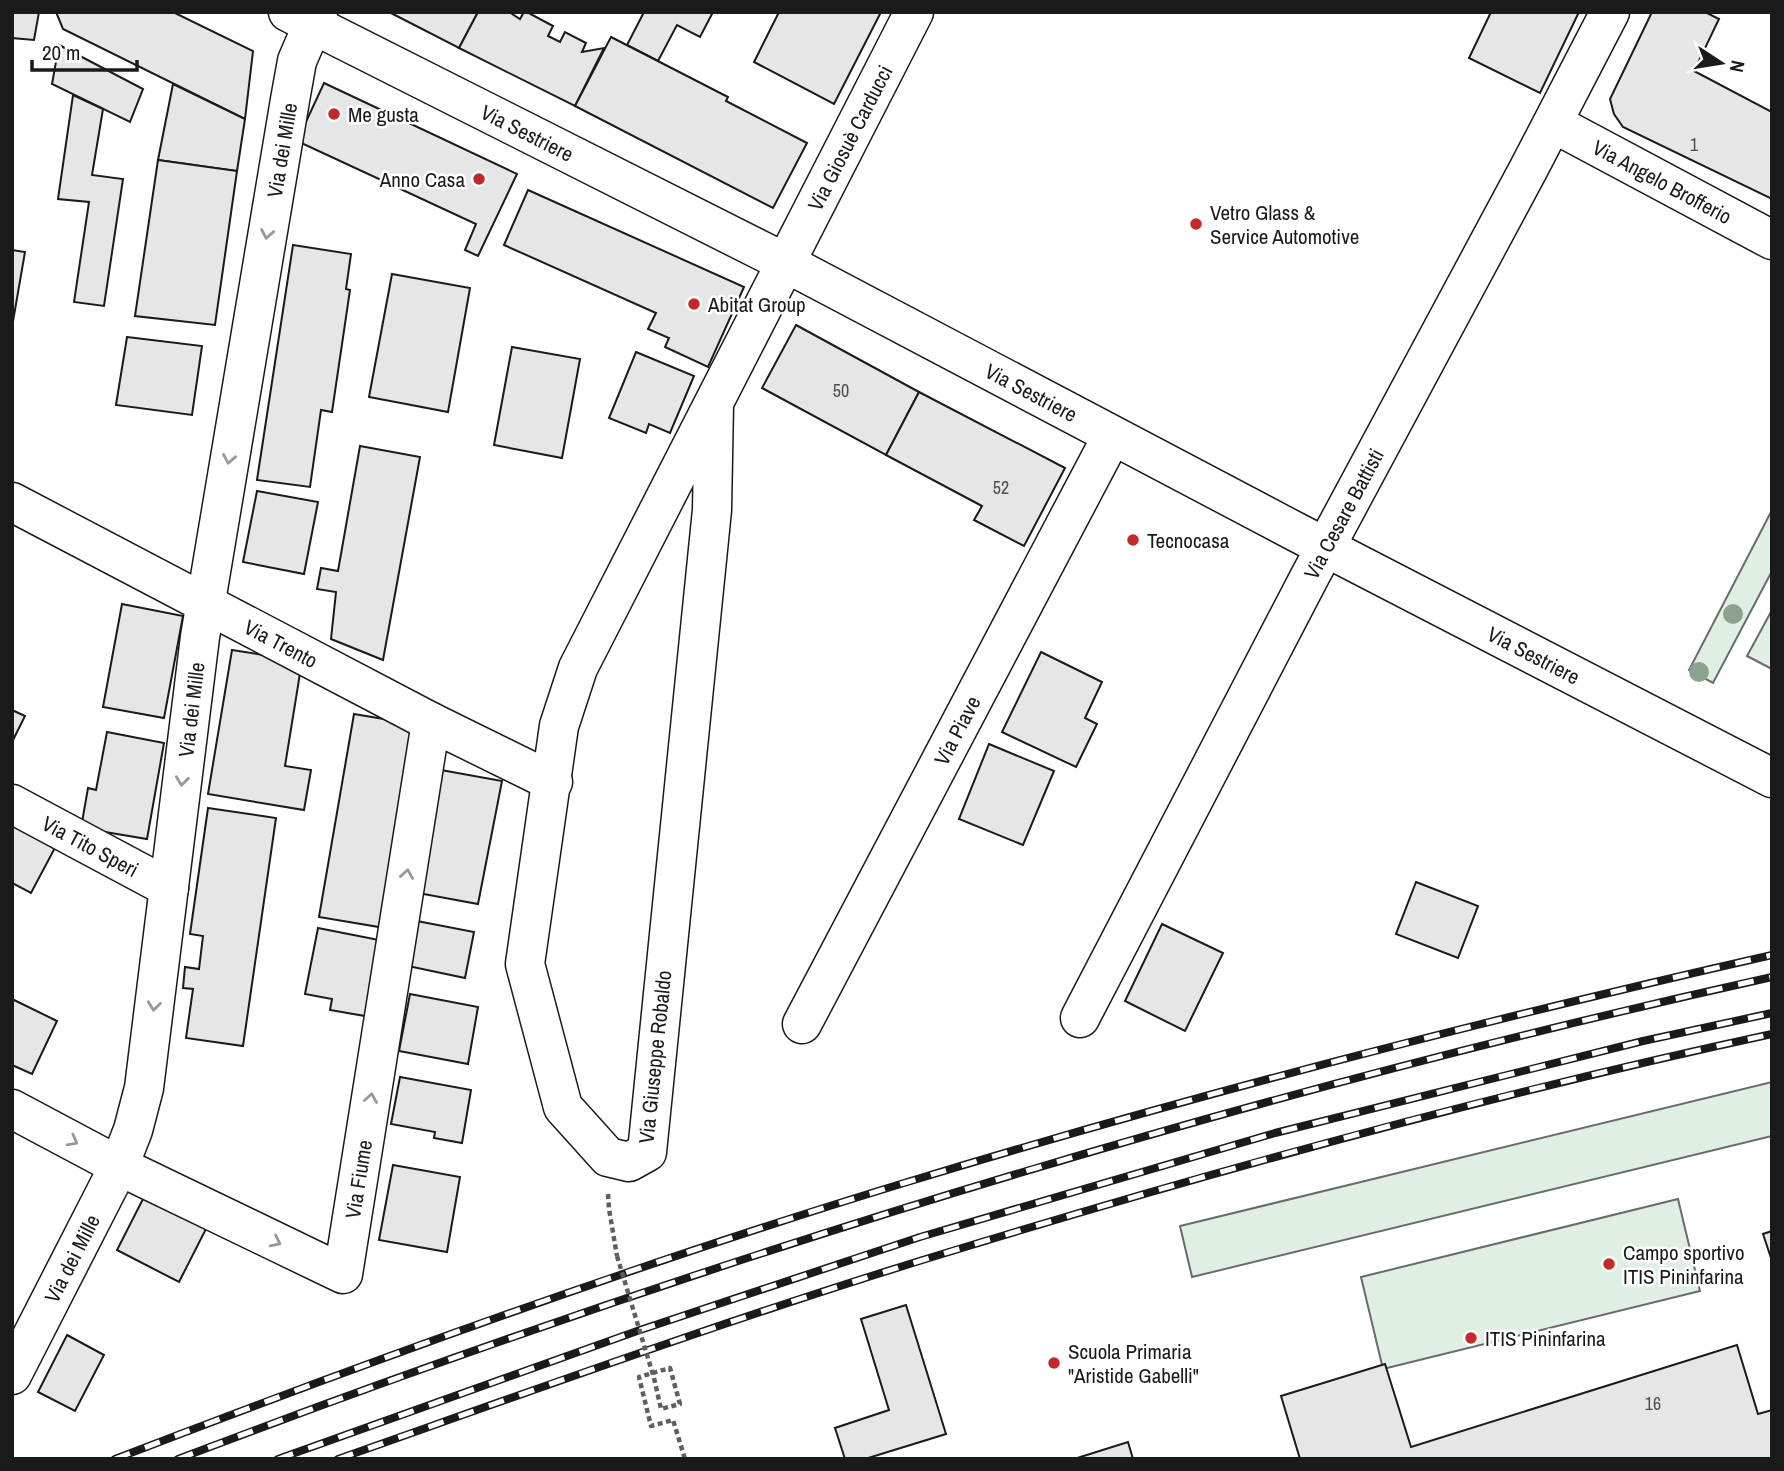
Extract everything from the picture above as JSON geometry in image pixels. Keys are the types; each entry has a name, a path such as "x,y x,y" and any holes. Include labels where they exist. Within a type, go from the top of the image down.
{"street":[{"name":"Via Giosuè Carducci","path":"786,263 914,12"},
{"name":"Via Cesare Battisti","path":"1080,1018 1325,548 1610,12"},
{"name":"Via Sestriere","path":"305,16 786,263 1325,548 1772,778"},
{"name":"Via dei Mille","path":"12,1375 119,1166 133,1130 144,1088 200,637 305,16"},
{"name":"Via Angelo Brofferio","path":"1553,123 1772,240"},
{"name":"Via Giuseppe Robaldo","path":"715,404 712,510 647,1152 629,1162 608,1157 563,1107 526,964 559,726 578,668 786,263"},
{"name":"Via Piave","path":"802,1024 1112,436"},
{"name":"Via Trento","path":"12,502 431,722 553,782"},
{"name":"Via Fiume","path":"12,1109 119,1166 343,1274 431,722"},
{"name":"Via Tito Speri","path":"12,804 169,888"}],"path":[{"path":"609,1209 617,1256 654,1378 661,1409 680,1404 670,1368 639,1377 651,1426 673,1420 685,1459"}],"green space":[{"path":"1772,510 1772,571 1713,683 1689,670"},
{"path":"1772,610 1772,669 1747,656"},
{"path":"1772,1082 1772,1136 1192,1277 1180,1226"},
{"path":"1678,1199 1700,1291 1383,1369 1361,1277"}],"building":[{"path":"12,12 39,12 34,40 12,38"},
{"path":"56,12 173,12 253,51 245,119 63,29"},
{"path":"389,12 478,12 459,48"},
{"path":"478,12 509,12 520,19 524,12 527,12 553,26 548,36 560,42 565,32 586,43 582,52 604,48 575,106 459,48"},
{"path":"644,12 713,12 700,37 677,25 658,61 627,45"},
{"path":"779,12 881,12 834,104 754,62"},
{"path":"1491,12 1579,12 1540,93 1469,58"},
{"path":"1652,12 1705,12 1719,19 1694,71 1772,112 1772,199 1623,127 1614,114 1610,99"},
{"path":"611,37 728,97 726,101 807,143 773,208 575,106"},
{"path":"59,45 143,89 130,122 52,84"},
{"path":"324,83 517,174 478,256 465,250 476,224 297,141"},
{"path":"173,84 245,119 237,171 158,160"},
{"path":"73,95 103,109 92,175 123,179 104,306 74,302 89,202 58,199"},
{"path":"158,160 237,171 215,325 135,316"},
{"path":"528,190 744,287 708,367 665,347 669,338 648,329 656,313 504,245"},
{"path":"293,245 351,254 346,289 350,290 332,412 321,410 310,487 257,480"},
{"path":"12,250 25,252 12,327"},
{"path":"392,274 470,288 448,412 369,397"},
{"path":"796,325 919,392 886,455 762,388"},
{"path":"127,337 202,346 192,415 116,405"},
{"path":"512,347 580,359 562,458 494,445"},
{"path":"636,352 694,376 670,433 649,424 646,433 609,418"},
{"path":"919,392 1065,468 1024,546 974,520 982,506 886,455"},
{"path":"360,446 420,457 383,660 331,639 336,592 317,589 321,568 338,571"},
{"path":"257,491 318,502 304,574 243,562"},
{"path":"122,604 183,616 164,718 103,707"},
{"path":"232,650 302,661 285,766 311,770 304,810 208,794"},
{"path":"1041,652 1102,682 1085,718 1097,724 1076,767 1002,732"},
{"path":"12,710 25,716 12,742"},
{"path":"354,714 414,724 379,927 319,917"},
{"path":"107,732 164,743 147,839 81,828 88,788 96,790"},
{"path":"989,744 1054,771 1023,845 959,819"},
{"path":"441,770 502,781 478,904 418,893"},
{"path":"208,808 276,818 243,1046 186,1038 193,989 183,988 185,967 199,969 203,936 190,934"},
{"path":"12,819 57,844 31,893 12,883"},
{"path":"1416,882 1478,906 1458,958 1396,934"},
{"path":"417,921 474,932 465,978 408,966"},
{"path":"1162,924 1223,953 1185,1031 1125,1001"},
{"path":"318,928 379,940 365,1016 330,1010 332,999 305,994"},
{"path":"410,994 478,1007 468,1064 399,1051"},
{"path":"12,999 57,1021 32,1074 12,1065"},
{"path":"400,1077 471,1090 462,1143 434,1138 435,1132 391,1124"},
{"path":"393,1165 460,1177 447,1252 379,1240"},
{"path":"146,1193 208,1225 179,1282 117,1250"},
{"path":"1772,1231 1772,1261 1763,1234"},
{"path":"906,1305 946,1434 865,1459 845,1459 835,1428 889,1410 861,1319"},
{"path":"67,1335 104,1355 75,1411 38,1392"},
{"path":"1737,1345 1758,1414 1772,1410 1772,1459 1300,1459 1281,1396 1385,1364 1411,1447"},
{"path":"1128,1442 1133,1459 1074,1459"}],"railway":[{"path":"115,1459 507,1314 705,1246 904,1183 1119,1120 1336,1061 1553,1006 1772,955"},
{"path":"178,1459 570,1317 966,1189 1367,1075 1772,977"},
{"path":"278,1459 640,1330 920,1237 1275,1133 1643,1041 1772,1013"},
{"path":"338,1459 780,1305 1033,1226 1453,1109 1772,1034"}],"place":[{"name":"Me gusta","path":"334,114"},
{"name":"Anno Casa","path":"479,179"},
{"name":"Vetro Glass & Service Automotive","path":"1196,224"},
{"name":"Abitat Group","path":"694,304"},
{"name":"Tecnocasa","path":"1133,540"},
{"name":"Campo sportivo ITIS Pininfarina","path":"1609,1264"},
{"name":"ITIS Pininfarina","path":"1471,1338"},
{"name":"Scuola Primaria \"Aristide Gabelli\"","path":"1054,1363"}]}
